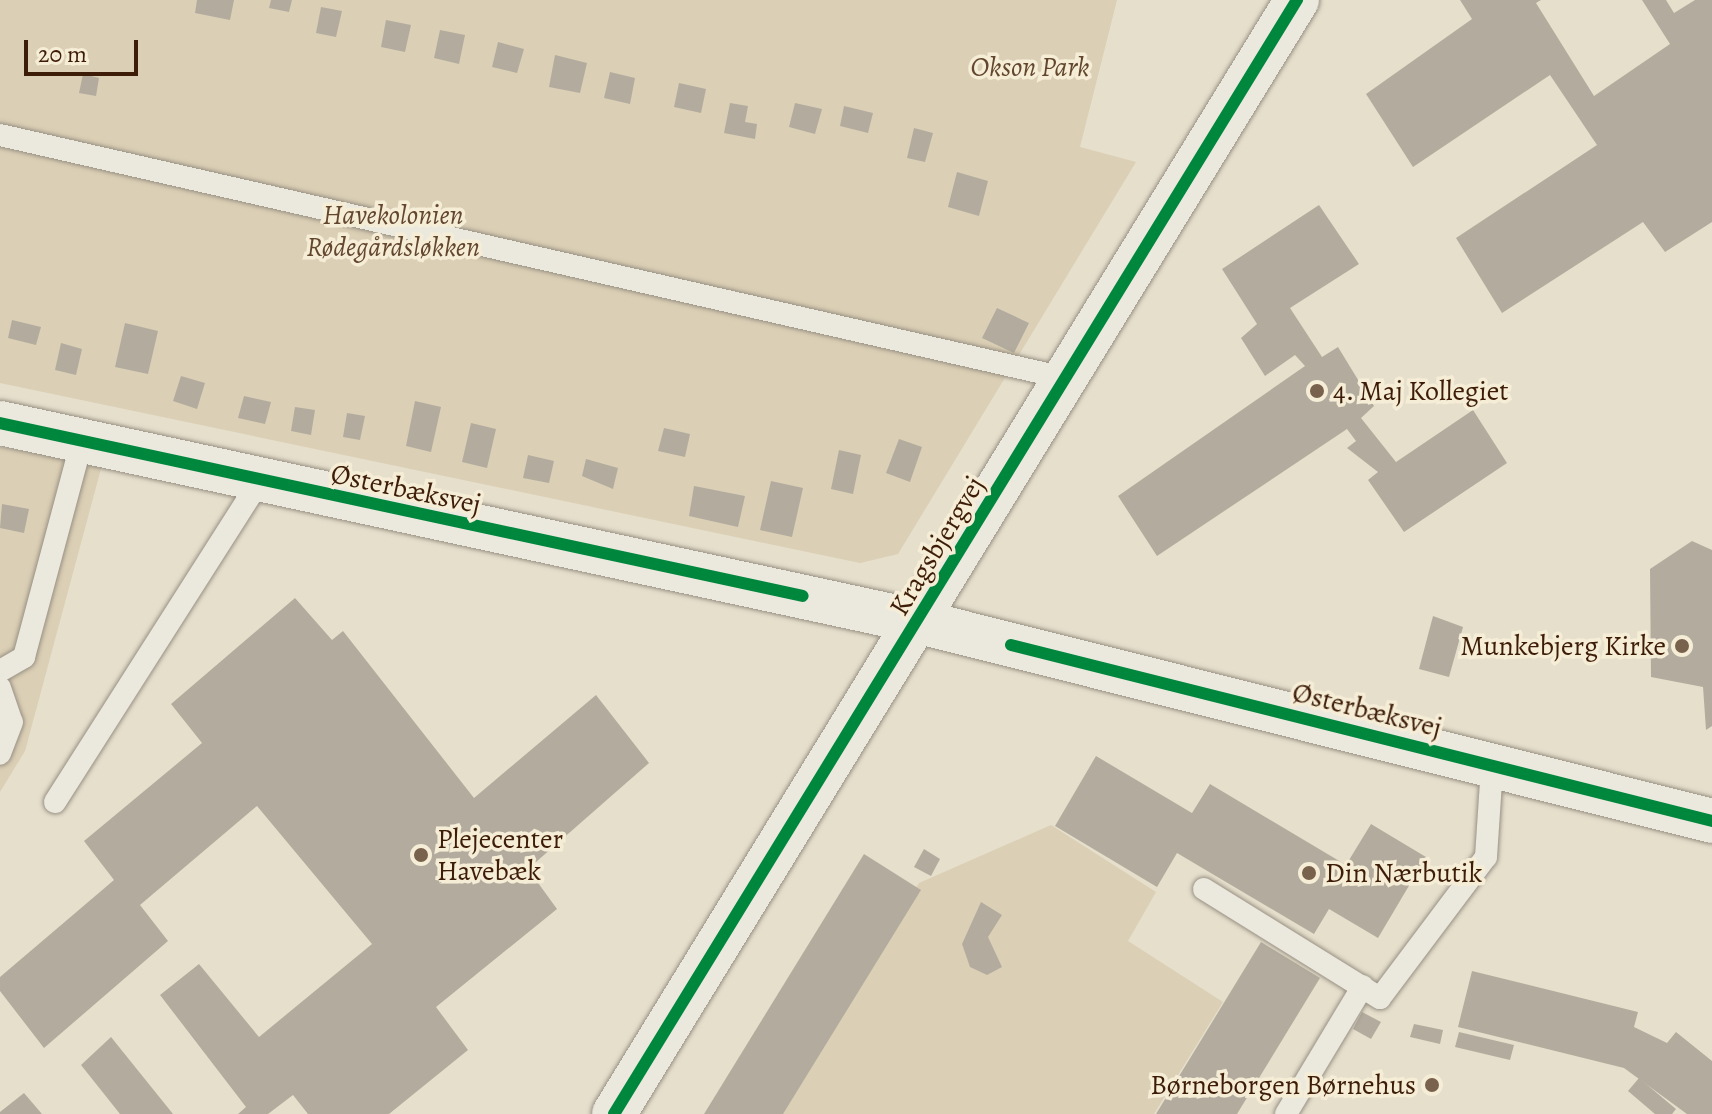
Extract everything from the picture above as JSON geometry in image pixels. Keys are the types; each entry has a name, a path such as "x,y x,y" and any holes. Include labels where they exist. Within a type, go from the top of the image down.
{"street":[{"name":"Kragsbjergvej","path":"614,1114 920,622 1064,378 1297,0"},
{"name":"Østerbæksvej","path":"0,423 259,482 920,622 1712,821"}],"lane":[{"path":"0,135 1064,378"},
{"path":"0,671 24,657 82,441"},
{"path":"55,802 259,482"},
{"path":"0,688 12,722 0,754"},
{"path":"1204,889 1380,998 1486,857 1492,766"},
{"path":"1286,1114 1363,986"}],"green space":[{"name":"Havekolonien Rødegårdsløkken","path":"0,0 1117,0 1080,147 1136,162 898,554 860,563 0,383"},
{"path":"0,447 102,465 25,751 0,792"},
{"path":"1051,825 1156,892 1128,941 1223,1002 1154,1114 776,1114 919,883"}],"building":[{"path":"197,0 234,0 230,20 195,13"},
{"path":"271,0 292,0 289,12 269,8"},
{"path":"1460,0 1541,0 1536,3 1594,96 1670,44 1642,0 1666,0 1674,13 1695,0 1712,0 1712,222 1665,252 1643,222 1502,313 1456,238 1597,145 1550,75 1413,167 1366,94 1472,19"},
{"path":"321,7 342,11 336,37 316,33"},
{"path":"386,20 411,25 405,52 381,47"},
{"path":"440,30 465,35 459,64 434,58"},
{"path":"498,42 524,49 517,73 492,67"},
{"path":"555,55 587,63 580,93 549,87"},
{"path":"610,72 635,78 630,104 604,98"},
{"path":"83,74 99,78 96,96 79,93"},
{"path":"679,83 706,89 701,113 674,107"},
{"path":"730,103 748,106 745,122 757,124 755,139 724,133"},
{"path":"795,103 822,109 815,134 789,127"},
{"path":"844,106 873,113 868,133 840,126"},
{"path":"914,128 933,133 925,162 907,158"},
{"path":"957,172 988,181 979,216 948,207"},
{"name":"4. Maj Kollegiet","path":"1319,205 1359,264 1290,308 1322,357 1338,347 1374,406 1361,418 1396,462 1473,410 1507,463 1404,532 1368,480 1378,472 1347,448 1356,441 1347,429 1157,556 1118,496 1305,366 1295,355 1265,376 1241,338 1257,324 1222,269"},
{"path":"997,308 1029,323 1014,353 982,338"},
{"path":"12,320 41,327 36,345 8,338"},
{"path":"125,323 158,331 148,374 115,367"},
{"path":"61,343 82,349 76,375 55,370"},
{"path":"181,376 205,383 197,409 173,401"},
{"path":"244,396 271,402 265,424 238,418"},
{"path":"415,401 441,407 431,452 406,446"},
{"path":"295,407 315,410 311,435 291,431"},
{"path":"347,413 365,416 360,440 343,437"},
{"path":"471,423 496,429 487,468 462,462"},
{"path":"664,428 690,434 685,457 658,451"},
{"path":"899,439 922,447 910,482 886,473"},
{"path":"839,450 861,455 853,494 831,489"},
{"path":"528,455 554,461 549,483 523,478"},
{"path":"586,459 618,468 613,489 582,476"},
{"path":"771,481 803,488 792,537 760,530"},
{"path":"694,486 745,496 738,527 689,516"},
{"path":"2,504 29,509 24,533 0,528"},
{"name":"Munkebjerg Kirke","path":"1692,541 1712,550 1712,726 1706,730 1703,687 1651,677 1650,569"},
{"name":"Plejecenter Havebæk","path":"295,598 332,640 343,631 474,798 596,695 649,763 528,869 557,909 436,1007 468,1050 389,1114 308,1114 293,1095 268,1114 238,1114 246,1107 160,995 199,964 259,1037 372,944 257,806 140,905 168,941 44,1048 0,991 0,977 114,880 84,841 202,743 171,704"},
{"path":"1433,616 1463,627 1449,677 1419,669"},
{"path":"1096,756 1192,813 1210,784 1346,865 1371,824 1426,857 1378,938 1329,909 1314,934 1177,853 1157,887 1055,826"},
{"path":"924,849 940,859 931,876 914,867"},
{"path":"864,854 921,890 783,1114 704,1114"},
{"path":"981,902 1002,915 988,937 1002,967 987,975 970,967 962,944"},
{"path":"1261,942 1320,978 1237,1114 1156,1114"},
{"path":"1472,971 1638,1012 1634,1027 1667,1043 1676,1032 1712,1061 1712,1114 1687,1114 1624,1068 1458,1027"},
{"path":"1362,1012 1381,1022 1371,1039 1353,1029"},
{"path":"1414,1024 1443,1030 1440,1044 1410,1037"},
{"path":"1459,1032 1514,1045 1510,1060 1455,1047"},
{"path":"111,1037 173,1114 120,1114 81,1065"},
{"path":"1639,1078 1676,1109 1672,1114 1655,1114 1628,1091"},
{"path":"24,1093 42,1114 0,1114 0,1112"}],"cycle path":[{"path":"614,1114 1297,0"},
{"path":"0,423 803,596"},
{"path":"1011,645 1712,821"}],"place":[{"name":"4. Maj Kollegiet","path":"1317,391"},
{"name":"Munkebjerg Kirke","path":"1682,646"},
{"name":"Plejecenter Havebæk","path":"421,855"},
{"name":"Din Nærbutik","path":"1309,873"},
{"name":"Børneborgen Børnehus","path":"1432,1085"}],"park label":[{"name":"Okson Park","path":"1030,67"}]}
